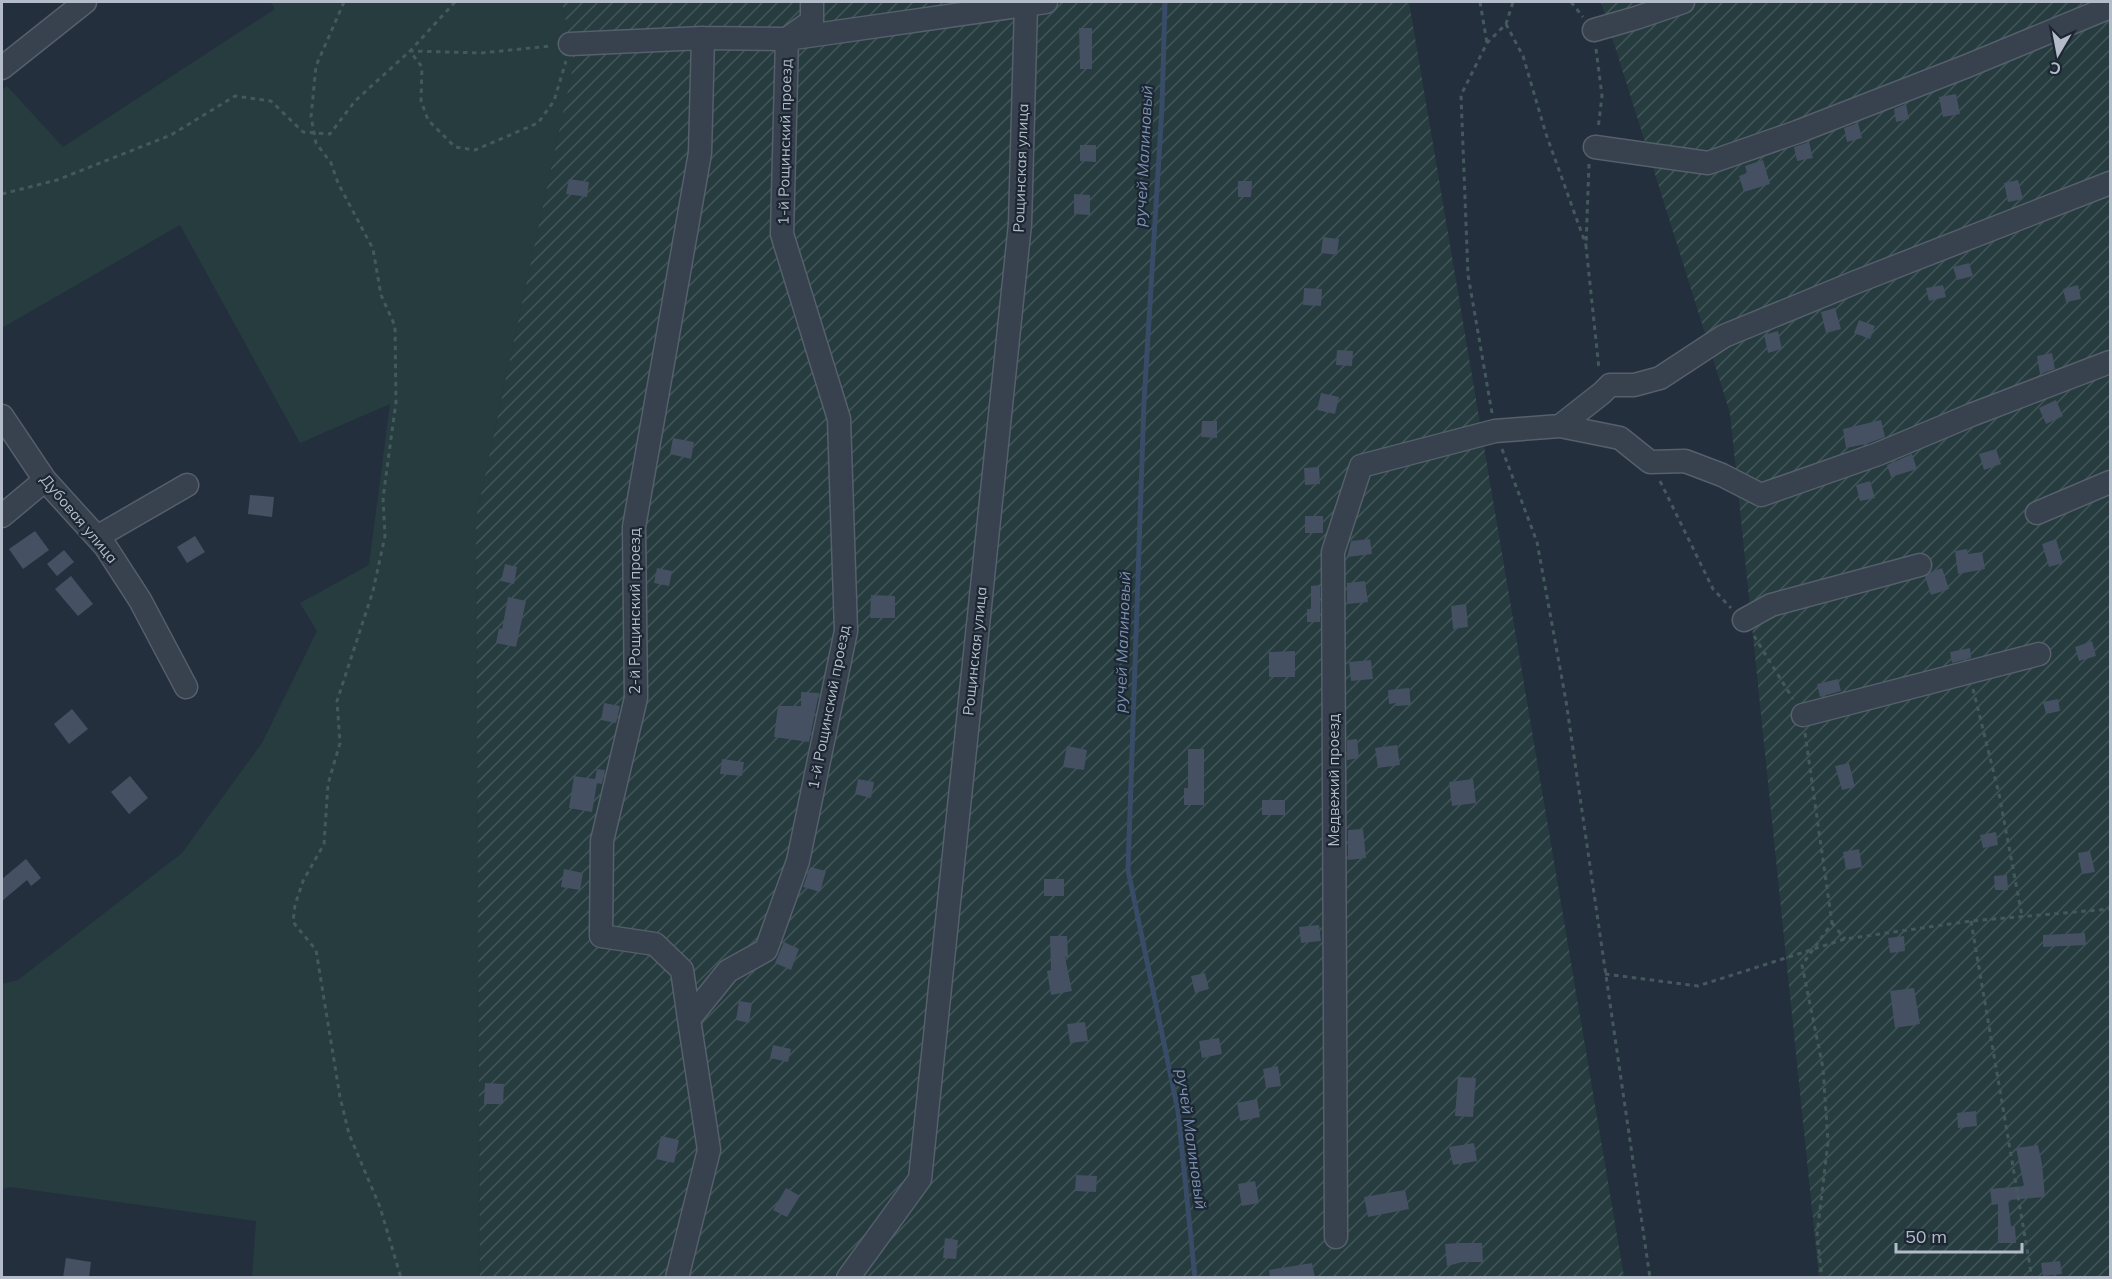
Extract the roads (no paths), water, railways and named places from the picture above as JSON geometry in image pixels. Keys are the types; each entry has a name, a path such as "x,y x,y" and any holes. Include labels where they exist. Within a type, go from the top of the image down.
{"street":[{"path":"2,68 85,2"},
{"name":"1-й Рощинский проезд","path":"689,1019 728,971 766,950 798,861 846,631 839,418 782,234 787,39 812,21 812,2"},
{"path":"1594,30 1683,2"},
{"path":"570,44 704,38 787,39 1032,3"},
{"name":"Рощинская улица","path":"848,1278 920,1179 1020,224 1032,3"},
{"path":"1595,147 1708,163 1797,132 2110,7"},
{"name":"2-й Рощинский проезд","path":"689,1019 682,970 655,944 601,936 602,841 636,698 634,527 700,153 704,38"},
{"path":"1560,426 1610,385 1634,385 1660,378 1724,336 2110,183"},
{"path":"1560,426 1620,438 1650,462 1685,461 1761,495 1878,454 1971,415 2110,362"},
{"name":"Дубовая улица","path":"2,416 45,480 105,546 140,600 186,687"},
{"name":"Медвежий проезд","path":"1336,1237 1333,552 1361,466 1495,431 1560,426"},
{"path":"2,516 45,480"},
{"path":"2037,513 2110,482"},
{"path":"97,537 187,485"},
{"path":"1744,620 1771,605 1920,565"},
{"path":"1803,715 1969,674 2039,654"},
{"path":"677,1278 709,1150 689,1019"}],"waterway":[{"name":"ручей Малиновый","path":"1165,2 1162,107 1144,402 1128,870 1178,1111 1195,1278"}]}
